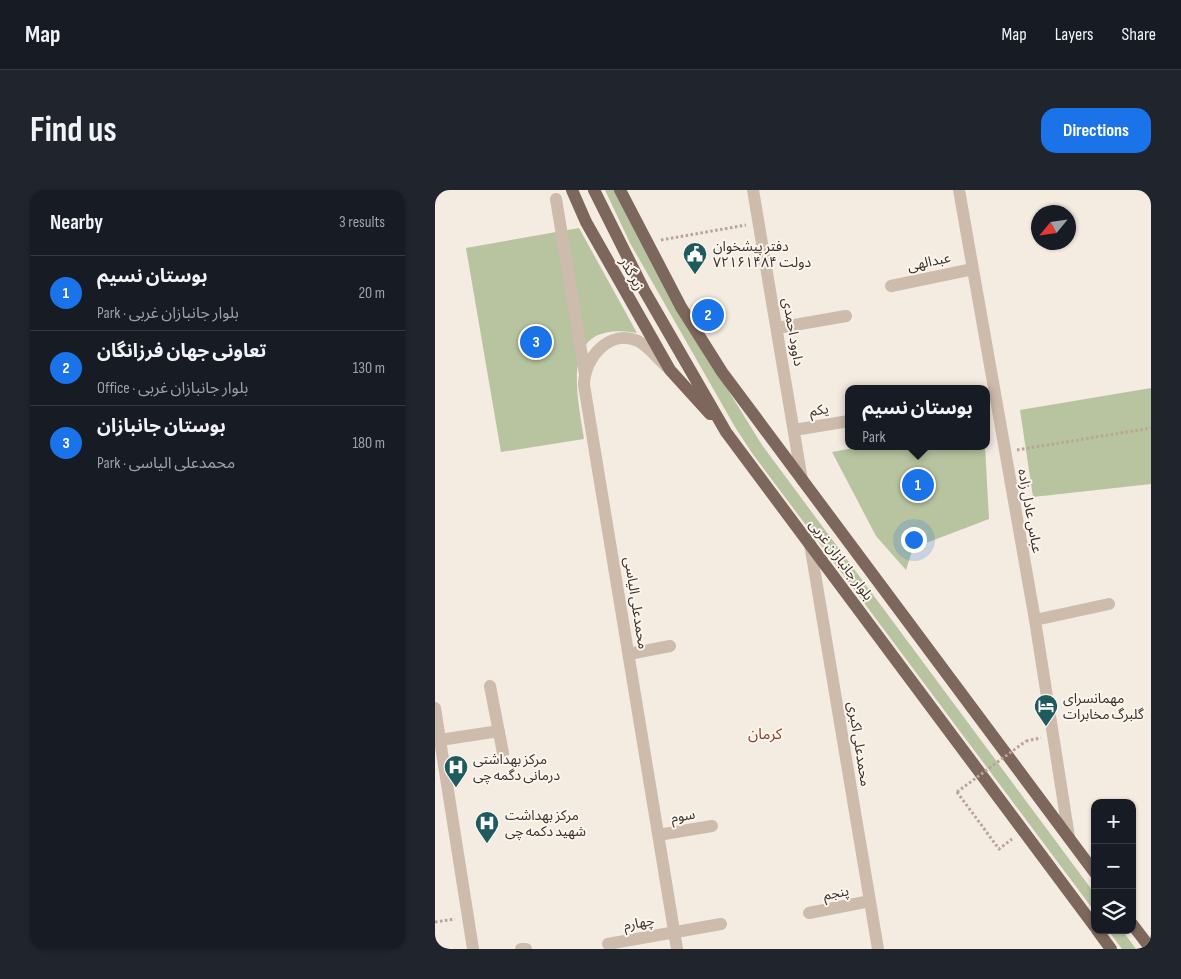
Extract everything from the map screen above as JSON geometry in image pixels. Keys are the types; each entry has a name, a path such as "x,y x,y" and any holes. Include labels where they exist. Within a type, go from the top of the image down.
{"main road":[{"name":"زیر گذر","path":"571,190 590,230 670,370 726,432"},
{"name":"بلوار جانبازان غربی","path":"594,190 644,290 726,432 1091,922"},
{"name":"بلوار جانبازان غربی","path":"620,190 681,307 723,372 1091,867"},
{"path":"1136,929 1151,949"},
{"path":"1100,934 1111,949"}],"street":[{"name":"داوود احمدی","path":"753,190 802,480"},
{"name":"عباس عادل زاده","path":"959,190 1035,620 1069,837"},
{"path":"557,200 585,374"},
{"name":"عبدالهی","path":"891,286 973,269"},
{"path":"777,328 846,316"},
{"name":"محمدعلی الیاسی","path":"670,370 638,342 619,339 603,345 595,352 585,374 584,385 677,949"},
{"name":"یکم","path":"794,430 845,422"},
{"name":"محمدعلی اکبری","path":"811,544 877,949"},
{"path":"1035,620 1109,604"},
{"path":"629,654 670,646"},
{"path":"490,686 503,753"},
{"path":"435,708 440,740 440,779 473,949"},
{"path":"440,740 499,731"},
{"name":"سوم","path":"659,835 712,826"},
{"name":"پنجم","path":"809,914 870,901"},
{"path":"675,932 721,924"},
{"name":"چهارم","path":"608,944 675,932"},
{"path":"521,949 526,949"}],"path":[{"path":"646,243 759,223"},
{"path":"1004,452 1151,428"},
{"path":"999,849 957,792 1025,741 1038,739"},
{"path":"435,922 468,916"}],"green space":[{"path":"605,190 616,190 697,340 762,445 1091,889 1091,907 752,453 735,427 630,243"},
{"path":"579,228 637,333 612,332 594,337 584,348 578,363 577,381 584,439 501,452 466,248"},
{"path":"1151,388 1151,484 1033,497 1020,410"},
{"path":"845,450 985,450 989,519 913,548 906,570 876,536 832,452"},
{"path":"1111,934 1125,934 1136,949 1122,949"}],"place":[{"name":"دفتر پیشخوان دولت ۷۲۱۶۱۴۸۴","path":"695,275"},
{"name":"تعاونی جهان فرزانگان","path":"708,315"},
{"name":"بوستان جانبازان","path":"536,342"},
{"name":"بوستان نسیم","path":"918,485"},
{"name":"مهمانسرای گلبرگ مخابرات","path":"1046,727"},
{"name":"مرکز بهداشتی درمانی دگمه چی","path":"456,788"},
{"name":"مرکز بهداشت شهید دکمه چی","path":"487,844"}],"district":[{"name":"کرمان","path":"765,734"}]}
